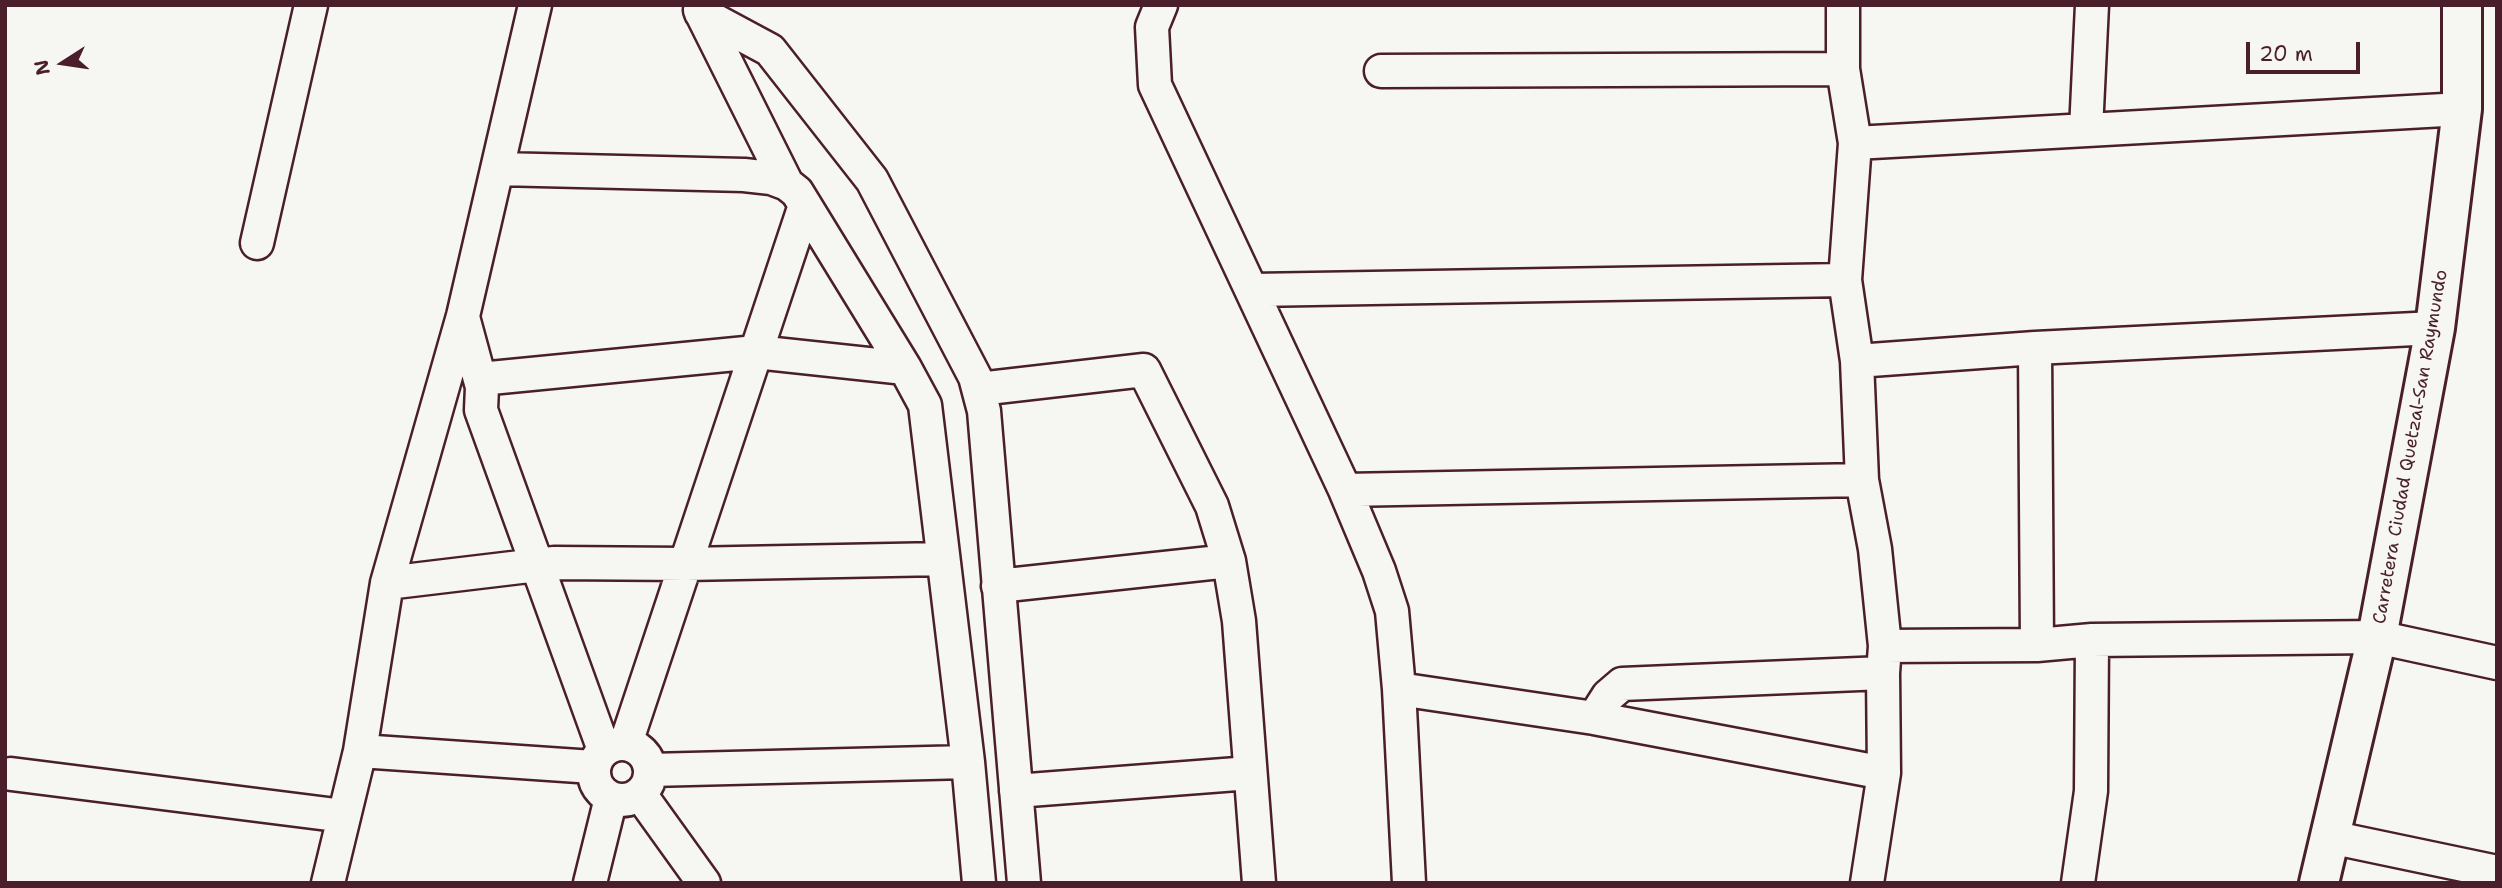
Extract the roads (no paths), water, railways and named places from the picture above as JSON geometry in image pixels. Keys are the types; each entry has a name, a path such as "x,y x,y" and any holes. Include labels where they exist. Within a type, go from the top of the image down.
{"main road":[{"name":"Carretera Ciudad Quetzal-San Raymundo","path":"2319,883 2377,637 2435,328 2462,109 2462,5"}],"street":[{"path":"257,243 311,5"},
{"path":"328,883 360,751 387,583 463,316 535,5"},
{"path":"1161,5 1152,27 1155,85 1345,490 1379,571 1392,611 1399,689 1409,883"},
{"path":"1843,5 1843,69 1855,143 1844,280 1857,361 1862,480 1875,549 1884,659 1884,773 1867,883"},
{"path":"2085,130 2092,5"},
{"path":"699,9 796,194 905,368 925,405 968,762 979,883"},
{"path":"699,9 770,50 872,180 975,377 984,411 1024,883"},
{"path":"1381,71 1843,69"},
{"path":"1855,143 2462,109"},
{"path":"498,169 744,174 771,178 796,194"},
{"path":"796,194 756,352 686,564 594,782 604,795 634,787 968,762"},
{"path":"1253,290 1844,280"},
{"path":"463,316 481,383 481,410 545,563 609,751"},
{"path":"1857,361 2035,348 2435,328"},
{"path":"2035,348 2037,645"},
{"path":"481,383 756,352 905,368"},
{"path":"979,389 1144,369 1212,506 1229,561 1239,621 1259,883"},
{"path":"1345,490 1862,480"},
{"path":"387,583 545,563 686,564 942,559"},
{"path":"998,586 1229,561"},
{"path":"1594,718 1608,696 1622,684 2092,640 2377,637 2497,663"},
{"path":"2078,883 2091,790 2092,640"},
{"path":"1399,689 1594,718 1884,773"},
{"path":"360,751 640,749 649,761 634,787 590,883"},
{"path":"1016,791 1250,773"},
{"path":"11,774 344,816"},
{"path":"634,787 704,883"},
{"path":"2330,837 2497,872"}]}
